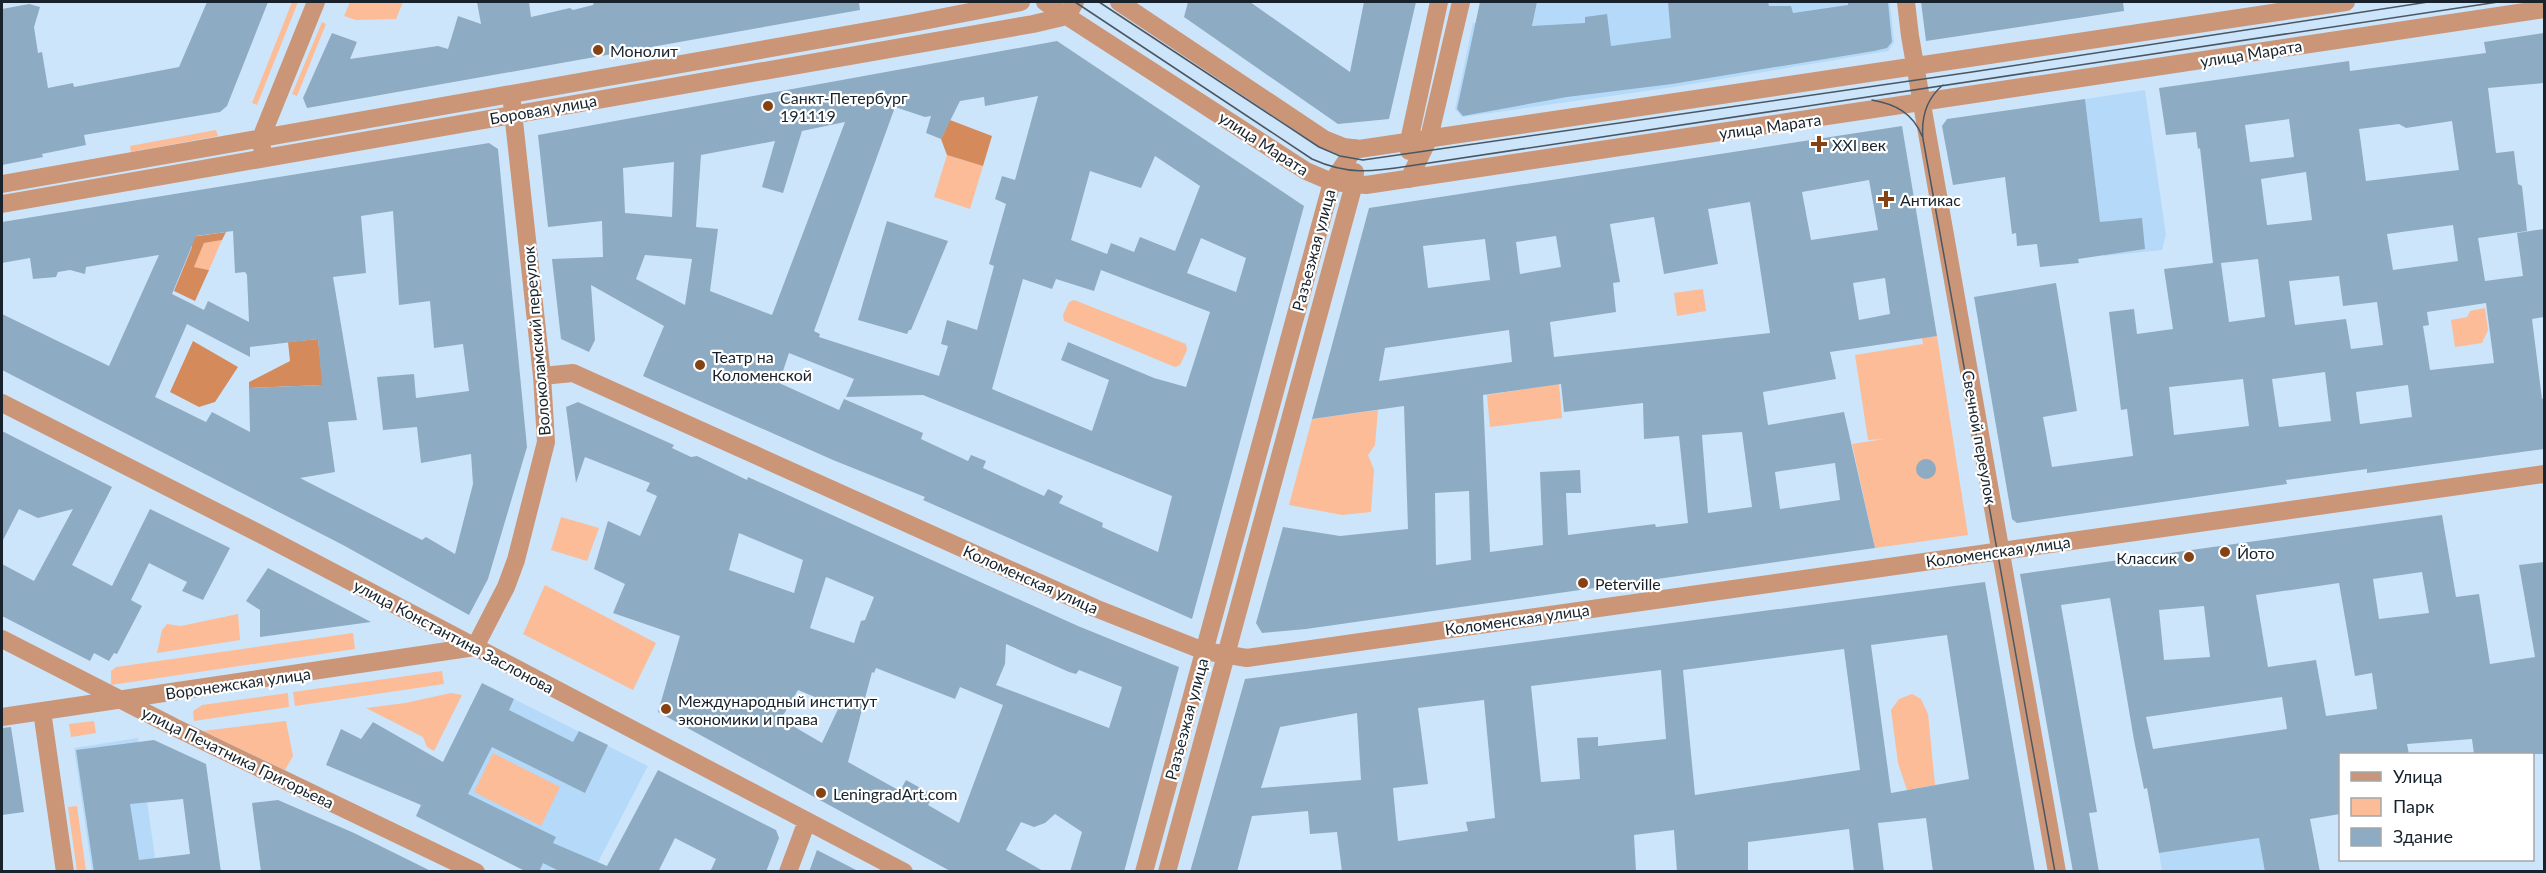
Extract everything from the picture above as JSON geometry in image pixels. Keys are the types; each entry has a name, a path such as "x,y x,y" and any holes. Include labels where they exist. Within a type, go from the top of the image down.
{"street":[{"path":"264,158 261,138 316,2"},
{"name":"Боровая улица","path":"2,183 925,21 1021,2"},
{"name":"улица Марата","path":"1045,2 1071,9 1299,167 1332,182 1354,184 1409,179 2544,9"},
{"path":"1119,2 1324,139 1337,145 1355,148 2346,2"},
{"path":"1409,179 1409,141 1439,2"},
{"path":"1409,179 1429,138 1461,2"},
{"name":"Свечной переулок","path":"1906,2 1915,67 2057,872"},
{"name":"Боровая улица","path":"2,204 513,114 1071,9"},
{"name":"Волоколамский переулок","path":"475,647 506,587 516,560 541,470 546,442 542,376 510,94"},
{"name":"Разъезжая улица","path":"1144,872 1332,182 1355,148"},
{"name":"Разъезжая улица","path":"1167,872 1354,184 1355,148"},
{"name":"Коломенская улица","path":"542,376 573,373 1095,608 1204,651 1246,658 2544,474"},
{"name":"улица Константина Заслонова","path":"2,403 247,527 904,872"},
{"name":"улица Печатника Григорьева","path":"2,639 119,700 476,872"},
{"name":"Воронежская улица","path":"2,717 475,647"},
{"path":"42,711 64,872"},
{"path":"788,872 807,821"}],"shaded area":[{"path":"1537,2 1890,2 1894,42 1888,51 1674,87 1462,117 1455,109 1473,23 1527,29 1532,26"},
{"path":"2145,90 2166,235 2162,250 2104,256 2085,99"},
{"path":"950,120 992,136 983,166 947,155 941,139"},
{"path":"226,232 222,240 204,243 194,267 209,270 195,301 174,291 192,247 191,237"},
{"path":"318,339 323,385 249,388 249,382 290,361 288,342"},
{"path":"193,341 238,367 215,402 199,407 170,392"},
{"path":"482,683 648,766 597,864 567,849 557,871 527,871 416,816"},
{"path":"138,738 157,871 92,871 74,748"},
{"path":"2289,833 2296,871 2162,871 2159,853"}],"green space":[{"path":"292,2 298,2 257,105 252,103"},
{"path":"350,2 403,2 396,19 356,20 344,16"},
{"path":"322,22 326,24 297,96 292,94"},
{"path":"216,130 218,136 131,152 130,146"},
{"path":"947,155 983,166 970,209 934,197"},
{"path":"222,240 209,270 194,267 204,243"},
{"path":"1703,289 1706,311 1677,316 1674,293"},
{"path":"1074,300 1186,344 1187,350 1180,365 1175,367 1064,321 1063,315 1069,302"},
{"path":"2485,308 2488,330 2482,343 2455,347 2451,320 2467,317 2470,311"},
{"path":"1937,336 1968,535 1875,548 1852,444 1884,439 1868,440 1855,355 1923,344 1922,338"},
{"path":"1559,384 1562,418 1490,427 1487,395"},
{"path":"1378,410 1375,445 1368,455 1374,470 1371,512 1342,515 1289,505 1312,419"},
{"path":"561,517 599,528 587,561 551,550"},
{"path":"545,585 656,643 633,690 523,634"},
{"path":"238,614 240,640 157,653 162,630 167,624 181,626"},
{"path":"353,633 355,649 111,685 111,671 116,667"},
{"path":"442,671 444,684 295,706 293,692"},
{"path":"288,693 289,707 194,721 193,711 202,705"},
{"path":"451,693 462,695 434,751 427,747 423,737 366,708 405,703"},
{"path":"1912,694 1921,699 1928,714 1935,785 1907,790 1898,763 1891,710 1899,699"},
{"path":"94,721 96,733 71,737 69,724"},
{"path":"286,721 293,756 285,770 203,731"},
{"path":"493,753 560,787 541,826 474,792"},
{"path":"77,806 86,871 77,871 68,807"}],"building":[{"path":"207,2 268,2 227,106 220,112 84,135 86,145 2,165 2,9 29,4 40,7 34,27 38,53 42,52 48,88 73,83 74,87 179,67"},
{"path":"477,2 529,2 531,17 570,8 573,10 593,5 594,2 859,2 860,10 307,108 303,98 332,33 357,42 350,59 438,46 448,49 458,16 481,24"},
{"path":"1188,2 1250,2 1350,72 1364,2 1416,2 1389,119 1338,124 1184,17"},
{"path":"1480,2 1537,2 1532,26 1585,23 1585,17 1607,14 1611,46 1671,38 1668,2 1768,2 1769,6 1791,6 1793,13 1848,5 1848,2 1888,2 1892,42 1887,48 1874,51 1672,84 1567,97 1463,116 1457,109"},
{"path":"1921,2 2123,2 2124,11 1926,41"},
{"path":"2544,33 2544,83 2488,88 2496,153 2514,151 2518,184 2522,186 2527,231 2478,238 2485,281 2523,276 2517,233 2544,229 2544,317 2532,319 2542,399 2544,398 2544,449 2367,473 2367,469 2286,480 2287,484 2017,523 2012,519 1974,297 2056,283 2077,411 2043,417 2052,467 2133,456 2127,409 2121,410 2109,312 2134,309 2137,334 2173,329 2164,269 2213,263 2200,148 2198,149 2196,132 2166,135 2159,88 2349,61 2350,71 2486,53 2484,42","holes":["2289,119 2294,157 2250,162 2245,125","2452,121 2459,170 2366,181 2359,129 2399,124 2406,128","2306,172 2312,220 2267,225 2261,179","2453,225 2458,261 2393,270 2387,234","2258,259 2265,317 2229,322 2221,263","2339,276 2343,306 2377,302 2383,345 2351,349 2346,319 2295,325 2289,281","2486,303 2494,363 2430,370 2423,326 2429,325 2427,312","2325,372 2331,421 2279,427 2272,379","2243,379 2249,426 2174,435 2169,387","2408,385 2412,417 2360,424 2356,392"]},
{"path":"1057,41 1304,206 1192,619 923,500 925,497 833,460 643,376 664,326 591,285 595,340 589,352 561,339 552,259 603,257 602,221 548,227 538,135","holes":["1038,96 1015,180 1002,176 995,199 1006,204 989,264 994,266 977,330 947,320 941,344 948,346 939,376 819,337 820,334 814,331 895,107 925,117 931,116 926,133 941,139 960,101 984,97 985,106","845,122 772,315 710,291 718,229 696,227 701,155 775,141 762,187 783,193 802,131","1155,156 1200,186 1175,251 1140,237 1134,252 1111,243 1107,254 1071,240 1090,171 1141,188","674,162 672,217 625,213 623,168","1201,238 1246,258 1236,292 1187,273","645,255 692,259 685,305 636,279","1101,270 1210,312 1186,387 1154,378 1068,342 1061,360 1109,380 1092,431 992,389 1023,279 1052,289 1056,279 1094,291","789,353 854,379 846,397 923,395 1172,496 1158,552 1102,527 1103,523 1059,503 1063,496 1048,489 1044,496 983,468 986,461 971,455 968,461 921,439 923,433 844,399 839,410 779,383"]},
{"path":"2085,99 2100,222 2142,218 2145,249 2078,259 2079,263 2040,267 2037,244 2017,246 2016,233 2012,234 2005,177 1953,185 1942,126 1947,119"},
{"path":"1902,126 1937,336 1830,352 1836,379 1763,392 1768,425 1844,412 1875,548 1306,629 1262,633 1256,623 1283,527 1340,536 1408,529 1404,406 1312,419 1369,208","holes":["1869,180 1878,230 1811,240 1802,192","1750,202 1770,333 1554,357 1550,322 1616,312 1613,283 1620,282 1610,224 1654,217 1664,274 1718,264 1708,209","1556,236 1561,267 1520,274 1516,242","1485,239 1490,280 1428,288 1423,246","1885,278 1890,314 1859,320 1853,283","1509,330 1512,362 1379,381 1385,348","1561,384 1564,412 1643,403 1644,439 1679,436 1688,523 1656,527 1655,524 1568,535 1566,493 1581,493 1580,470 1540,472 1543,545 1490,552 1483,395","1742,432 1752,507 1708,513 1702,435","1835,463 1840,500 1780,509 1775,472","1469,491 1471,560 1436,565 1435,493"]},
{"path":"489,143 498,149 527,447 488,579 469,615 343,545 2,370 2,314 109,366 159,255 86,267 85,274 70,270 58,272 56,277 33,279 30,258 2,263 2,222","holes":["393,211 399,305 430,301 434,348 463,344 469,391 416,398 414,374 377,377 383,430 417,427 421,463 471,454 473,484 455,554 426,537 422,540 300,478 335,472 328,422 357,420 333,277 366,273 361,216","233,231 235,273 245,272 247,275 249,322 208,301 204,310 172,294 196,236","187,324 250,357 250,347 318,339 322,385 249,388 250,432 212,412 206,422 155,397"]},
{"path":"887,221 948,241 911,330 907,334 858,320"},
{"path":"578,402 674,445 672,448 691,457 697,456 747,480 748,477 1078,626 1179,667 1124,872 1070,872 1082,832 1055,814 1045,823 1034,827 1021,822 1006,850 1045,872 952,872 658,712 680,636 613,613 625,584 594,569 608,521 640,536 657,496 646,491 650,483 585,457 576,483 566,407","holes":["739,533 803,560 794,593 729,570","826,577 874,597 865,620 861,621 854,643 810,628","1006,644 1069,672 1076,674 1079,670 1122,687 1109,728 996,685 1005,664","876,668 955,699 960,687 1003,705 959,823 928,805 933,795 906,780 900,791 848,762 872,672 874,673","798,690 839,707 822,743 781,719"]},
{"path":"2,431 112,487 72,565 112,586 150,509 230,548 203,600 182,591 187,582 149,563 131,600 142,606 117,654 114,653 109,661 94,653 90,661 2,616 2,564 34,581 73,509 38,518 19,509 2,542"},
{"path":"1926,459 1933,462 1936,469 1933,476 1926,479 1919,476 1916,469 1919,462"},
{"path":"2442,515 2456,597 2479,594 2490,664 2535,657 2519,565 2544,562 2544,754 2474,753 2472,739 2407,744 2409,753 2339,753 2339,814 2310,819 2320,872 2265,872 2259,838 2159,853 2147,788 2144,789 2134,740 2110,598 2061,605 2097,812 2089,813 2099,872 2073,872 2020,574","holes":["2422,572 2429,613 2379,619 2373,579","2339,583 2355,676 2372,673 2377,709 2326,716 2316,660 2268,667 2256,595","2204,606 2210,657 2164,660 2159,610","2282,697 2287,729 2153,749 2146,717"]},
{"path":"268,568 371,622 260,637 260,610 246,601"},
{"path":"1985,582 2035,872 1933,872 1926,818 1878,823 1884,872 1854,872 1849,829 1748,842 1748,872 1677,872 1674,830 1634,835 1636,872 1342,872 1337,832 1310,834 1308,811 1252,816 1237,872 1190,872 1245,679","holes":["1947,635 1969,779 1891,793 1871,645","1844,649 1860,770 1695,795 1683,670","1661,670 1666,739 1598,746 1598,737 1577,738 1580,779 1541,782 1531,686","1484,700 1495,818 1466,822 1468,831 1398,841 1393,788 1428,784 1418,708","1357,713 1361,780 1261,788 1280,727"]},
{"path":"482,683 514,699 509,710 573,742 579,731 608,745 585,793 492,747 468,794 556,837 553,843 607,866 658,770 776,830 779,838 766,872 710,872 716,859 675,838 658,872 561,872 543,863 539,872 527,872 416,816 421,805 326,765 341,729 361,739 373,722 443,762"},
{"path":"11,727 24,812 2,815 2,728"},
{"path":"154,740 206,764 221,872 94,872 76,750","holes":["183,799 190,854 139,860 130,804"]},
{"path":"278,800 354,833 433,872 261,872 252,803"},
{"path":"817,850 860,872 809,872"}],"tram line":[{"path":"1075,2 1312,159 1337,168 1360,171 1396,168 2498,2"},
{"path":"1099,2 1319,147 1340,156 1363,160 1972,72 2428,2"},
{"path":"1943,85 1932,96 1926,109 1923,139 2055,872"},
{"path":"1872,100 1902,111 1914,121 1922,136"}],"place":[{"name":"Монолит","path":"598,50"},
{"name":"Санкт-Петербург 191119","path":"768,106"},
{"name":"XXI век","path":"1819,144"},
{"name":"Антикас","path":"1886,199"},
{"name":"Театр на Коломенской","path":"700,365"},
{"name":"Йото","path":"2225,552"},
{"name":"Классик","path":"2189,557"},
{"name":"Peterville","path":"1583,583"},
{"name":"Международный институт экономики и права","path":"666,709"},
{"name":"LeningradArt.com","path":"821,793"}]}
